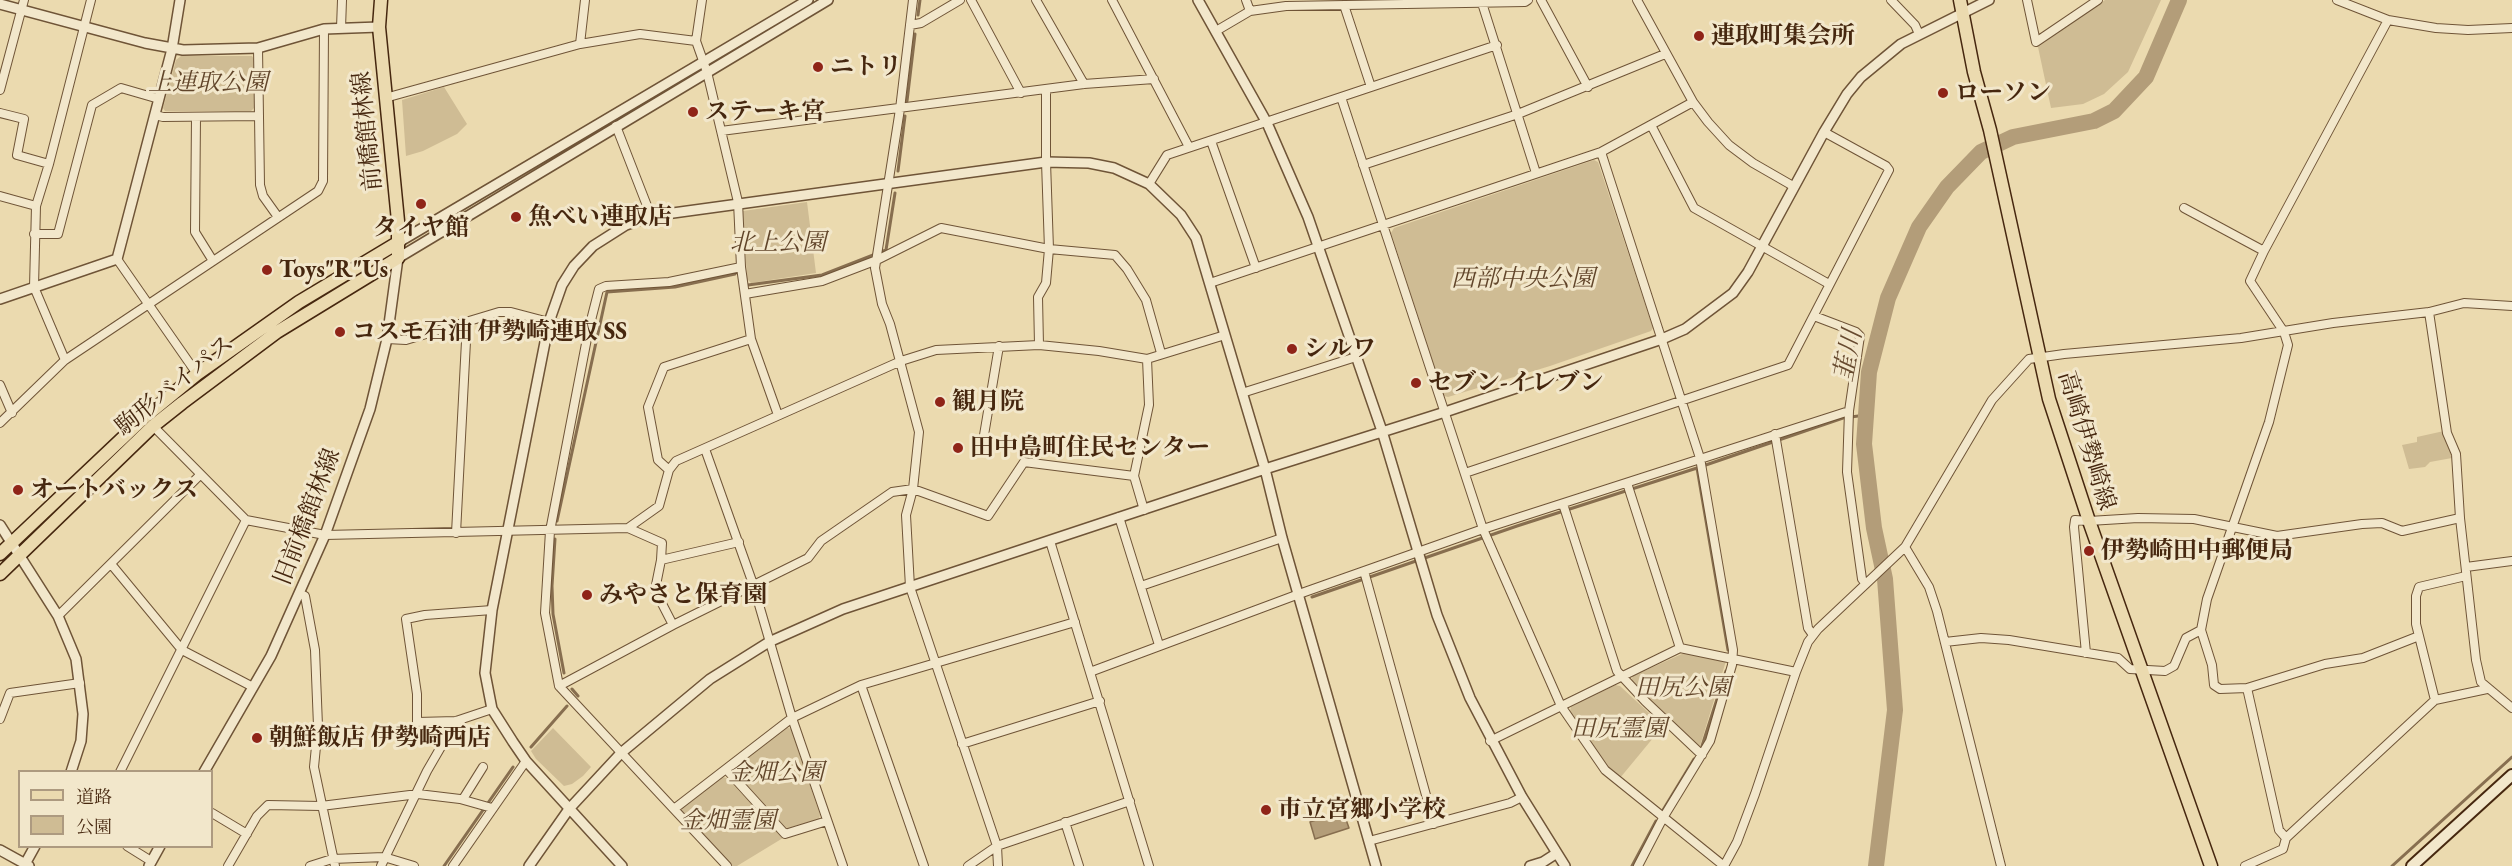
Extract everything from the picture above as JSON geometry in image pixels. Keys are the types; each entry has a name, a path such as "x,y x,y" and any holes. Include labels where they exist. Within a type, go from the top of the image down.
{"main road":[{"name":"前橋館林線","path":"381,0 379,27 399,242 398,258"},
{"path":"1960,0 1962,13"},
{"name":"高崎伊勢崎線","path":"1962,13 2039,356 2054,413 2089,521 2211,866"},
{"name":"駒形バイパス","path":"0,554 147,415 197,374 299,302 399,242"},
{"name":"駒形バイパス","path":"0,574 153,426 226,368 277,332 398,258"},
{"path":"2412,866 2512,775"}],"street":[{"path":"65,360 34,287 36,206 91,0"},
{"path":"180,0 172,49 117,259 197,374"},
{"path":"341,28 342,0"},
{"path":"580,44 585,0"},
{"path":"702,0 696,41 707,72 738,202 741,267 751,339 778,415"},
{"path":"399,242 808,0"},
{"path":"398,258 828,0"},
{"path":"913,0 900,109 875,268 882,304 901,362 919,432 913,489 906,515 910,587 997,846 998,866"},
{"path":"910,25 921,24 960,0"},
{"path":"971,0 1021,93"},
{"path":"1036,0 1084,84"},
{"path":"1112,0 1189,147"},
{"path":"1198,0 1267,123 1320,247 1382,431 1437,615 1470,698 1490,741 1565,866"},
{"path":"1246,0 1250,11"},
{"path":"1216,31 1250,11 1287,3 1344,5 1528,0"},
{"path":"1541,0 1588,87"},
{"path":"1637,0 1692,102 1728,145 1753,163 1793,186"},
{"path":"1891,0 1915,25 1919,34"},
{"path":"529,866 569,809 621,753 710,679 770,642 843,609 1265,469 1445,412 1662,339 1685,329 1733,292 1762,246 1824,132 1847,94 1861,77 1887,54 1919,34 1989,0"},
{"path":"2027,0 2036,42 2098,0"},
{"path":"2337,0 2388,20 2450,30 2512,28"},
{"path":"1482,3 1536,173"},
{"path":"0,4 22,5 84,26 172,49 258,48 324,29 379,27"},
{"path":"0,90 22,5"},
{"path":"1344,5 1371,87"},
{"path":"2388,20 2250,281 2284,332 2288,345 2269,422 2247,478 2234,526 2229,533 2207,599 2201,630 2212,665 2214,685 2220,689 2247,688 2325,664 2363,658 2418,636"},
{"path":"0,423 65,360 318,191 323,181 324,29"},
{"path":"385,98 580,44 640,34 696,41"},
{"path":"1149,184 1167,155 1497,45"},
{"path":"258,48 261,191 278,217"},
{"path":"1363,165 1518,114 1665,54"},
{"path":"721,131 1084,84 1154,79"},
{"path":"34,234 58,234 92,105 121,88 159,99"},
{"path":"1039,345 1038,297 1046,283 1049,249 1046,89"},
{"path":"1341,98 1483,529 1561,706 1605,770 1724,866 1737,842 1796,672 1813,635 1905,547 1992,400 2029,359 2039,356 2284,332 2334,323 2429,312 2464,303 2512,306"},
{"path":"1210,283 1601,152 1692,102"},
{"path":"0,113 24,119 17,155 49,164"},
{"path":"155,114 163,117 259,116"},
{"path":"196,117 195,232 213,261"},
{"path":"1651,125 1694,208 1829,284"},
{"path":"616,126 651,216"},
{"path":"1465,473 1788,365 1889,170 1886,166 1824,132"},
{"path":"1211,141 1256,268"},
{"path":"1601,152 1700,458 1733,659 1710,741 1663,818 1638,866"},
{"path":"622,866 526,761 492,709 485,673 492,610 549,322 562,285 582,256 609,234 651,216 738,202 1046,162 1089,163 1114,168 1149,184 1181,215 1196,238 1265,469 1282,538 1376,866"},
{"path":"0,196 36,206"},
{"path":"2184,208 2264,251"},
{"path":"745,294 822,281 877,260 941,228 1049,249 1115,255 1128,269 1146,300 1161,353"},
{"name":"旧前橋館林線","path":"205,770 271,656 325,535 370,409 387,339 398,258"},
{"path":"0,299 117,259"},
{"path":"725,865 559,686 545,613 550,531 589,328 601,286 669,282 741,267"},
{"path":"387,339 406,340 499,312 511,312 549,322 589,328"},
{"path":"2429,312 2446,432 2456,454 2460,518 2476,660 2481,682 2512,708"},
{"path":"1814,316 1856,332 1860,336 1849,411 1847,472 1862,579 1868,581"},
{"path":"456,532 467,322"},
{"path":"628,528 659,506 669,470 676,461 901,362 936,350 1039,345 1147,359 1226,335"},
{"path":"669,470 658,460 648,407 664,367 751,339"},
{"path":"982,447 999,346"},
{"path":"1242,393 1356,357"},
{"path":"1144,510 1134,476 1149,405 1147,359"},
{"path":"0,385 12,413"},
{"path":"1090,672 1299,594 1483,529 1849,411"},
{"path":"153,426 246,520 325,535 628,528 662,543 662,560 655,590 673,625"},
{"path":"1775,434 1808,628 1813,635"},
{"path":"705,449 753,584 792,717 843,866"},
{"path":"559,686 673,625 808,558 821,541 892,492 913,489 988,516 1024,462 1134,476"},
{"path":"58,616 200,475"},
{"path":"1627,483 1680,648"},
{"path":"1563,504 1621,677 1702,756"},
{"path":"1119,518 1159,645"},
{"path":"2086,653 2075,520 2194,519 2283,536 2382,523 2402,531 2460,518"},
{"path":"121,770 246,520"},
{"path":"0,525 58,616 76,659 82,714 81,741 71,770"},
{"path":"1141,586 1282,538"},
{"path":"1050,541 1149,866"},
{"path":"662,560 739,542"},
{"path":"1905,547 1929,587 2001,866"},
{"path":"2435,700 2416,624 2416,596 2419,587 2512,561"},
{"path":"111,564 182,650 253,687"},
{"path":"1364,571 1434,824"},
{"path":"300,594 305,596 315,650 318,726 314,767 333,862"},
{"path":"492,610 425,615 406,619 417,694 417,722 456,721 492,709"},
{"path":"674,809 792,717 861,685 1075,622"},
{"path":"1945,642 1982,638 2009,640 2118,658 2130,669 2166,671 2174,666 2186,638 2201,630"},
{"path":"1490,741 1680,648 1796,672"},
{"path":"0,719 10,693 80,683"},
{"path":"861,685 924,866"},
{"path":"2247,688 2279,830 2286,837"},
{"path":"2245,866 2283,849 2286,837 2435,700 2487,689"},
{"path":"962,744 1100,701"},
{"path":"381,866 384,856 456,721"},
{"path":"453,866 526,761"},
{"path":"463,799 483,767"},
{"path":"726,769 785,834 827,821"},
{"path":"228,866 257,816 268,806 321,806 418,794 463,799 492,808"},
{"path":"1369,841 1522,797"},
{"path":"968,866 997,846 1130,801"},
{"path":"213,814 247,834"},
{"path":"1065,822 1079,866"},
{"path":"0,850 26,865 33,848"},
{"path":"130,848 150,863 159,848"},
{"path":"1530,866 1557,854"},
{"path":"310,866 384,856 414,866"}],"green space":[{"path":"2105,0 2161,0 2128,72 2104,94 2083,104 2051,108 2038,47"},
{"name":"上連取公園","path":"181,56 252,56 254,59 254,108 251,111 165,111 163,108 176,60"},
{"path":"444,87 467,124 457,134 423,151 406,156 402,100"},
{"name":"西部中央公園","path":"1594,160 1598,162 1653,328 1651,331 1550,366 1448,397 1444,396 1391,233 1394,228"},
{"name":"北上公園","path":"807,202 816,273 751,283 747,279 743,211"},
{"path":"2444,431 2452,458 2430,462 2425,467 2409,469 2402,445 2417,442 2417,437"},
{"name":"田尻公園","path":"1684,653 1726,661 1700,746 1696,745 1630,682 1633,676"},
{"name":"田尻霊園","path":"1615,685 1620,686 1663,726 1620,778 1608,768 1570,711 1571,707"},
{"name":"金畑公園","path":"787,727 791,729 820,815 819,819 785,829 734,772 735,768"},
{"path":"553,728 591,767 572,784 564,786 536,759 531,751"},
{"name":"金畑霊園","path":"722,777 727,778 783,838 737,866 732,866 682,813 681,808"}],"shaded area":[{"path":"1343,811 1349,828 1315,839 1310,822"}],"waterway":[{"path":"918,15 920,0"},
{"name":"韮川","path":"1876,866 1895,710 1885,579 1874,528 1864,444 1869,372 1888,298 1919,227 1947,187 1981,152 2013,137 2094,121 2114,111 2146,77 2179,0"},
{"path":"907,101 915,34"},
{"path":"898,171 905,116"},
{"path":"748,285 822,275 886,250 895,193"},
{"path":"557,521 607,292 675,287 735,274"},
{"path":"1728,650 1697,468 1843,418 1866,415"},
{"path":"1312,597 1517,526 1697,468"},
{"path":"555,539 553,614 564,673"},
{"path":"1702,746 1726,671"},
{"path":"572,689 578,696"},
{"path":"531,747 567,706"},
{"path":"2392,866 2512,757"},
{"path":"1663,810 1694,759"},
{"path":"444,866 513,767"},
{"path":"1632,866 1656,821"}],"place":[{"name":"連取町集会所","path":"1699,36"},
{"name":"ニトリ","path":"818,67"},
{"name":"ローソン","path":"1943,93"},
{"name":"ステーキ宮","path":"693,112"},
{"name":"タイヤ館","path":"421,204"},
{"name":"魚べい連取店","path":"516,217"},
{"name":"Toys\"R\"Us","path":"267,270"},
{"name":"コスモ石油 伊勢崎連取 SS","path":"340,332"},
{"name":"シルワ","path":"1292,349"},
{"name":"セブン-イレブン","path":"1416,383"},
{"name":"観月院","path":"940,402"},
{"name":"田中島町住民センター","path":"958,448"},
{"name":"オートバックス","path":"18,490"},
{"name":"伊勢崎田中郵便局","path":"2089,551"},
{"name":"みやさと保育園","path":"587,595"},
{"name":"朝鮮飯店 伊勢崎西店","path":"257,738"},
{"name":"市立宮郷小学校","path":"1266,810"}]}
